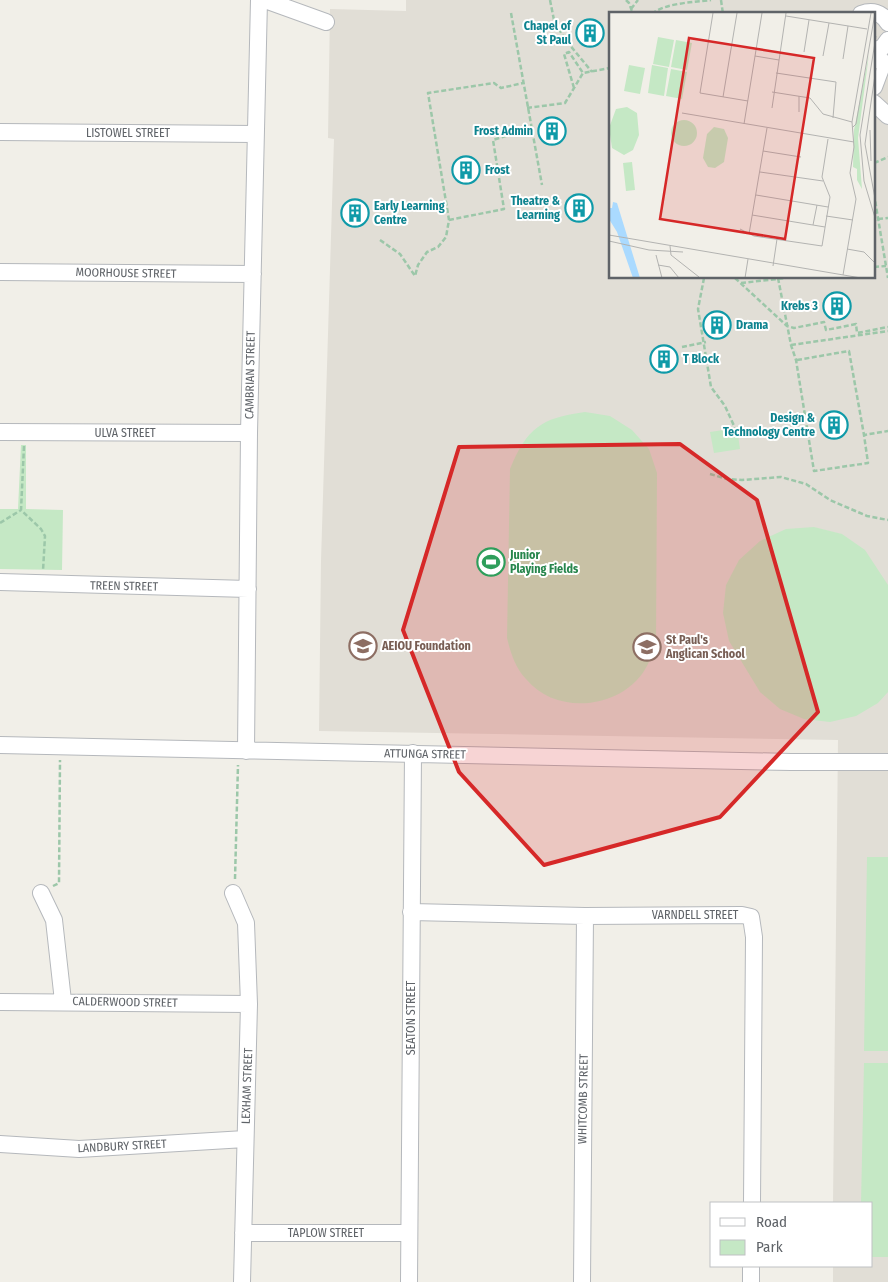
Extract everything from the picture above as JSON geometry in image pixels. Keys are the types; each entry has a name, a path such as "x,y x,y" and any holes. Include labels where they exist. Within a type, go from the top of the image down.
{"street":[{"name":"CAMBRIAN STREET","path":"242,756 248,589 249,434 259,0"},
{"path":"265,0 326,22"},
{"path":"866,12 880,12"},
{"path":"876,50 883,47 888,40"},
{"path":"876,52 883,63 876,82"},
{"path":"876,105 888,116"},
{"name":"LISTOWEL STREET","path":"0,132 255,134"},
{"name":"MOORHOUSE STREET","path":"0,272 253,274"},
{"name":"ULVA STREET","path":"0,432 249,434"},
{"name":"TREEN STREET","path":"0,582 248,589"},
{"name":"ATTUNGA STREET","path":"0,745 242,756 413,753 888,762"},
{"name":"SEATON STREET","path":"409,1282 413,753"},
{"name":"LEXHAM STREET","path":"233,893 246,923 249,1004 242,1282"},
{"path":"41,894 54,920 63,1001"},
{"name":"VARNDELL STREET","path":"412,912 585,916 742,915 751,917 754,937 752,1202"},
{"name":"WHITCOMB STREET","path":"582,1282 585,916"},
{"name":"CALDERWOOD STREET","path":"0,1002 63,1001 249,1004"},
{"name":"LANDBURY STREET","path":"0,1144 79,1149 245,1139"},
{"name":"TAPLOW STREET","path":"243,1233 409,1233"},
{"path":"751,1282 752,1267"}],"path":[{"path":"551,0 554,20 564,38 592,72"},
{"path":"626,0 632,12"},
{"path":"631,9 638,0"},
{"path":"654,12 676,5 711,0"},
{"path":"511,13 522,83 542,185"},
{"path":"574,88 564,54 569,52 583,73"},
{"path":"583,73 609,68"},
{"path":"527,108 565,103 583,73"},
{"path":"380,240 400,254 415,276 418,265 426,252 438,248 446,237 449,220 428,93 494,83 501,88 522,83"},
{"path":"449,220 504,209 493,140 531,128"},
{"path":"876,162 888,157"},
{"path":"876,206 888,278"},
{"path":"878,219 888,218"},
{"path":"876,267 886,266"},
{"path":"704,279 698,309 711,387 725,406 734,428"},
{"path":"736,279 787,326 794,328 824,322 826,330 856,324 857,332 888,327"},
{"path":"741,283 771,279"},
{"path":"778,279 790,345 796,360 814,471 868,463 849,351 796,360"},
{"path":"790,345 888,332"},
{"path":"682,347 705,343"},
{"path":"864,435 888,431"},
{"path":"24,432 21,510 41,529 45,536 42,573"},
{"path":"710,474 727,479 742,480 781,477 806,484 830,500 867,516 888,520"},
{"path":"0,523 21,510"},
{"path":"233,893 236,872 242,756"},
{"path":"41,894 58,883 60,760"}],"highlighted area":[{"path":"680,444 757,500 818,712 720,817 544,865 459,772 403,630 459,447"}],"shaded area":[{"name":"St Paul's Anglican School","path":"406,0 888,0 888,1282 833,1282 833,1267 873,1267 873,1202 833,1202 838,740 319,731 321,561 334,139 328,138 330,9 406,11"}],"green space":[{"path":"585,412 610,416 632,430 649,449 657,473 656,642 648,664 638,679 625,690 609,698 591,703 573,703 556,699 540,691 526,679 516,665 507,638 510,469 523,444 537,427 557,418"},
{"path":"737,428 740,449 714,453 710,432"},
{"path":"21,445 26,445 26,509 63,510 62,570 0,569 0,509 18,509"},
{"path":"814,527 842,534 865,550 888,585 888,692 878,703 856,716 830,722 804,719 780,709 760,692 729,641 723,613 726,585 739,560 760,541 786,529"},
{"path":"867,857 888,857 888,1051 864,1051"},
{"path":"864,1063 888,1063 888,1257 873,1257 873,1202 861,1202"}],"place":[{"name":"Chapel of St Paul","path":"590,33"},
{"name":"Frost Admin","path":"552,131"},
{"name":"Frost","path":"466,170"},
{"name":"Theatre & Learning","path":"579,208"},
{"name":"Early Learning Centre","path":"355,213"},
{"name":"Krebs 3","path":"837,306"},
{"name":"Drama","path":"717,325"},
{"name":"T Block","path":"664,359"},
{"name":"Design & Technology Centre","path":"834,425"},
{"name":"Junior Playing Fields","path":"491,562"},
{"name":"AEIOU Foundation","path":"363,646"},
{"name":"St Paul's Anglican School","path":"647,647"}]}
